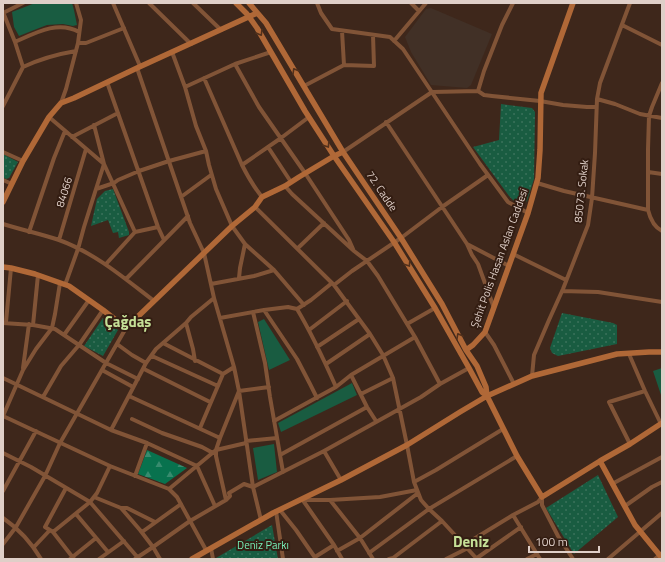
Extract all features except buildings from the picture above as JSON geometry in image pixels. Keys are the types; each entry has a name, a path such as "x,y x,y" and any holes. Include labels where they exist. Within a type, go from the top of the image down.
{"street":[{"path":"23,3 3,13 23,67"},
{"path":"3,202 23,161 49,117 61,103 78,43 81,20 76,3"},
{"path":"113,3 138,67 190,223 204,253 214,298 234,367 253,487 261,520"},
{"path":"149,3 191,44"},
{"path":"193,3 221,30"},
{"path":"236,3 257,28 309,117 334,156 394,242 436,308 482,392 487,396 517,456 542,497 542,505 558,536 573,559"},
{"name":"72. Cadde","path":"249,3 266,23 343,152 401,238 442,304 466,350 477,366 486,387 487,396"},
{"path":"317,3 321,13 332,29 390,37 403,49 488,175 508,202 528,213"},
{"path":"411,3 419,11"},
{"path":"394,41 426,3"},
{"path":"478,90 502,25 513,3"},
{"name":"Şehit Polis Hasan Aslan Caddesi","path":"466,350 485,332 528,213 538,178 541,93 573,3"},
{"name":"85073. Sokak","path":"532,376 534,355 548,320 572,269 588,225 592,198 596,107 600,83 630,3"},
{"path":"61,103 257,13"},
{"path":"622,26 662,46"},
{"path":"15,42 47,29 61,27 73,28 79,32"},
{"path":"78,43 86,43 124,28"},
{"path":"342,31 344,65"},
{"path":"304,86 344,65 374,66 373,35"},
{"path":"3,106 23,67 33,62 62,53 76,51"},
{"path":"172,52 185,87 196,126 206,151 211,175 232,226 245,244 274,270 304,305"},
{"path":"185,87 235,64 271,52"},
{"path":"235,64 259,107 306,173 349,240 354,251"},
{"path":"204,78 247,176 262,197"},
{"path":"107,82 158,227 164,240"},
{"path":"662,83 649,116 648,149 648,210 650,218 659,230 662,231"},
{"path":"3,544 16,527 45,476 60,443 126,328 232,226 255,208 262,197 285,186 343,152 432,92 478,90 484,94 492,96 563,105 596,107"},
{"path":"597,99 615,104 640,114 662,118"},
{"path":"72,137 118,113"},
{"path":"49,117 104,164"},
{"path":"242,165 309,117"},
{"path":"386,122 467,244 478,264 494,308"},
{"path":"94,126 104,164 114,183 135,232"},
{"path":"29,232 54,158 65,131"},
{"path":"268,147 291,182"},
{"name":"84066","path":"59,240 86,149"},
{"path":"96,189 114,183 139,171 206,151"},
{"path":"3,152 23,161"},
{"path":"104,164 78,249 62,284 52,328 36,349 23,370 3,416 110,466 169,489 176,496 190,521 209,549 213,559"},
{"path":"648,172 662,174"},
{"path":"181,197 211,175"},
{"path":"220,318 288,307 296,309 304,305 401,238 442,206 488,175"},
{"path":"3,180 12,184"},
{"path":"537,182 564,191 648,210"},
{"path":"285,186 354,251 367,261 378,276 415,337 440,384"},
{"path":"255,208 298,248 333,284 370,334 383,356 393,378 414,482 421,500 477,559 521,527"},
{"path":"126,279 188,216"},
{"path":"298,248 324,223"},
{"path":"3,224 59,240 78,249 106,264 154,301"},
{"path":"106,264 135,232 158,227"},
{"path":"240,278 240,268 245,244"},
{"path":"467,244 508,266"},
{"path":"513,254 566,280"},
{"path":"3,267 38,275 69,286 126,328"},
{"path":"11,268 4,322 55,329 106,363 138,379"},
{"path":"211,284 254,276 274,270"},
{"path":"23,370 38,275"},
{"path":"562,291 598,292 662,302"},
{"path":"111,430 146,363 156,349 214,298"},
{"path":"64,335 89,300"},
{"path":"309,330 346,301"},
{"path":"407,324 436,308"},
{"path":"296,309 309,330 336,388"},
{"path":"43,397 61,366 79,345 103,310"},
{"path":"264,310 297,358 317,398"},
{"path":"253,312 266,363 268,387 283,472"},
{"path":"317,347 359,319"},
{"path":"186,323 196,361"},
{"path":"485,332 494,345 514,384"},
{"path":"326,364 370,334"},
{"path":"274,421 336,388 351,375 415,337"},
{"path":"163,343 223,374"},
{"path":"117,344 146,363"},
{"path":"192,559 278,510 302,500 407,445 487,396 532,376 617,354 662,352"},
{"path":"446,559 512,515 538,502 542,497 662,424 645,392 629,354"},
{"path":"152,356 218,386"},
{"path":"200,428 223,374 234,367"},
{"path":"144,368 210,402"},
{"path":"3,453 31,467 90,502 137,558 190,521 226,500 230,496 229,493 244,484 253,487 324,451 421,397 440,384 469,368"},
{"path":"102,370 133,387"},
{"path":"351,375 367,407 376,421"},
{"path":"3,378 111,430 147,443 197,466 214,506"},
{"path":"361,394 393,378"},
{"path":"239,391 268,387"},
{"path":"214,452 239,391"},
{"path":"630,444 608,402 645,392"},
{"path":"129,396 220,438"},
{"path":"280,455 367,407"},
{"path":"132,419 162,433 214,452 226,500"},
{"path":"414,482 504,429"},
{"path":"3,491 36,431"},
{"path":"169,489 214,452 246,442 278,438"},
{"path":"135,476 147,443"},
{"path":"324,451 341,480"},
{"path":"369,553 429,509 517,456"},
{"path":"612,484 662,457"},
{"path":"600,461 635,525 660,556"},
{"path":"34,548 52,531 90,502 110,466"},
{"path":"624,506 662,482"},
{"path":"66,488 45,528 52,531 72,558 96,538"},
{"path":"302,500 380,497 417,491"},
{"path":"337,551 360,538 417,491"},
{"path":"94,496 121,508 127,508 155,522"},
{"path":"302,500 334,545 342,559"},
{"path":"330,500 360,538 374,559"},
{"path":"142,532 180,504"},
{"path":"121,508 142,532 160,559"},
{"path":"278,510 296,530 316,558 334,545"},
{"path":"278,510 283,559"},
{"path":"608,559 662,513"},
{"path":"76,514 108,552"},
{"path":"512,515 540,559"},
{"path":"3,518 16,527 34,548 41,559"},
{"path":"392,559 442,521"},
{"path":"100,559 124,541"},
{"path":"527,559 537,554"}],"shaded area":[{"path":"431,8 492,34 471,85 467,88 431,85 411,52 405,37 426,9"}],"green space":[{"path":"35,3 72,3 77,25 47,25 19,36 14,27 12,12"},
{"path":"501,104 532,108 535,112 534,179 527,201 523,204 514,201 509,196 473,147 499,140"},
{"path":"3,154 18,162 9,178 6,179 3,177"},
{"path":"113,189 129,232 129,235 119,238 118,232 113,233 108,220 91,226 97,199 105,191"},
{"path":"562,313 617,325 617,344 558,356 552,353 550,348"},
{"path":"103,318 118,330 103,356 84,346"},
{"path":"264,319 290,360 269,370 258,322"},
{"path":"662,368 662,398 653,371"},
{"path":"352,383 357,395 281,432 278,423"},
{"path":"274,444 277,472 258,480 253,448"},
{"path":"147,450 187,468 165,484 138,474"},
{"path":"598,475 618,517 574,554 546,508"},
{"name":"Deniz Parkı","path":"272,525 278,559 216,559 216,558"}],"district":[{"name":"Çağdaş","path":"128,322"},
{"name":"Deniz","path":"471,542"}]}
